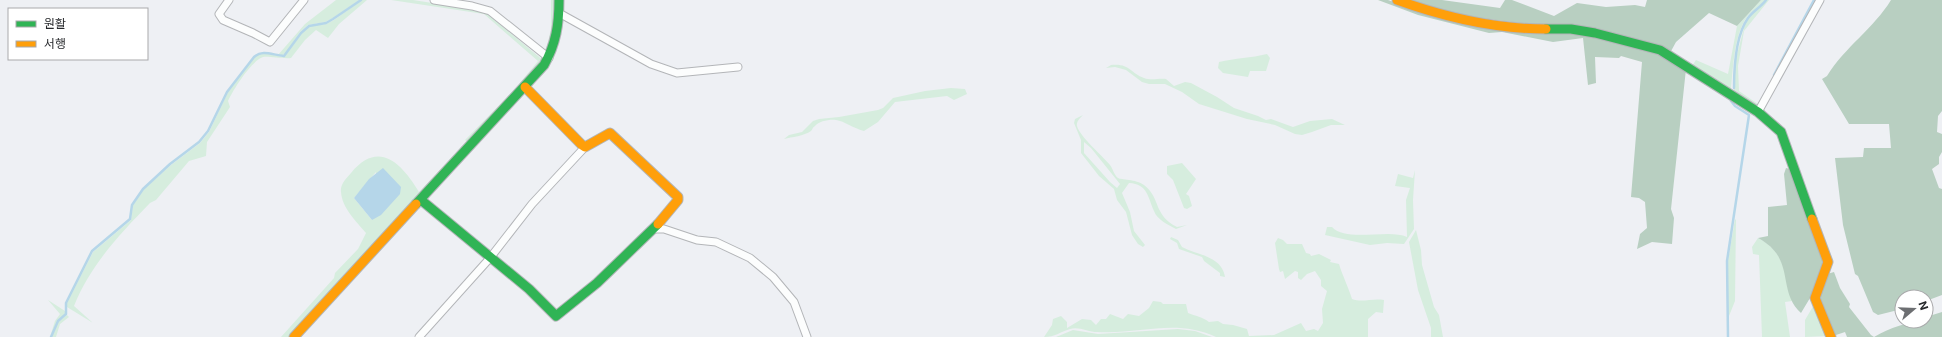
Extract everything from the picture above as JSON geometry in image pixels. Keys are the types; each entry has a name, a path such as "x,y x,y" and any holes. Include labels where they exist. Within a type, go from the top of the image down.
{"street":[{"path":"229,0 219,14 223,20 270,42 304,0"},
{"path":"434,0 472,6 490,12 549,58"},
{"path":"294,337 525,87 549,58 558,34 559,0"},
{"path":"1397,0 1458,18 1522,28 1585,30 1644,45 1660,50 1758,112 1766,121 1781,132 1828,262 1815,298 1831,337"},
{"path":"1758,112 1820,0"},
{"path":"559,13 651,64 677,73 738,67"},
{"path":"525,87 582,145 585,146"},
{"path":"420,337 490,258 532,204 585,146 610,133 678,197 678,200 654,229 597,283 556,316 529,289 490,258 421,200"},
{"path":"654,229 664,229 697,240 716,242 750,258 773,277 794,302 807,337"}],"green space":[{"path":"336,0 359,0 325,22 308,25 300,32 286,53 283,55 278,55 305,24"},
{"path":"362,0 367,0 339,24 328,38 316,30 305,40 291,58 263,57 253,64 230,96 228,101 230,107 207,142 206,156 189,161 156,200 150,203 117,238 89,277 74,306 93,323 67,307 67,303 93,252 131,220 133,205 144,189 171,165 200,143 209,132 228,92 254,58 259,54 264,53 284,57 309,26 326,24"},
{"path":"391,0 413,0 484,11 544,61 469,143 465,140 514,90 538,61 484,14"},
{"path":"551,0 555,0 554,25 547,46 551,29"},
{"path":"1378,0 1388,0 1416,10 1587,33 1659,53 1686,69 1671,209 1674,218 1672,244 1652,242 1637,249 1640,234 1647,228 1645,202 1639,198 1631,197 1642,62 1621,56 1619,58 1595,57 1596,83 1588,85 1583,38 1553,42 1502,32 1489,33 1418,15"},
{"path":"1402,0 1442,0 1500,8 1505,0 1512,0 1554,16 1577,3 1606,7 1635,5 1645,7 1647,0 1761,0 1737,26 1709,13 1676,42 1670,53 1543,26 1464,16"},
{"path":"1761,0 1765,0 1747,17 1739,33 1735,52 1731,90 1692,66 1696,60 1728,74 1737,26"},
{"path":"1767,0 1769,0 1744,31 1738,66 1739,91 1758,104 1815,0 1819,0 1760,105 1757,106 1734,92 1734,66 1745,24 1750,16"},
{"path":"1891,0 1942,0 1942,111 1938,116 1937,132 1942,134 1942,152 1939,157 1939,164 1932,169 1939,188 1942,189 1942,295 1934,298 1934,289 1894,289 1894,311 1878,315 1873,312 1858,276 1855,274 1843,225 1835,158 1863,157 1864,148 1891,148 1889,124 1849,124 1822,79 1827,76 1842,56 1884,10"},
{"path":"1267,54 1270,58 1266,71 1250,71 1248,77 1223,73 1218,68 1219,62"},
{"path":"1111,65 1122,65 1139,76 1147,79 1166,79 1174,86 1185,82 1191,83 1234,108 1266,120 1271,119 1293,127 1310,121 1332,119 1345,125 1331,125 1302,135 1295,134 1275,125 1247,119 1199,104 1182,92 1165,84 1149,84 1142,82 1126,70 1115,67 1106,68"},
{"path":"951,88 965,89 967,94 954,100 947,96 895,102 878,122 864,131 846,123 831,120 819,123 813,127 811,131 805,134 784,139 789,135 802,132 813,121 819,119 878,110 883,108 893,98 925,91"},
{"path":"1083,115 1077,123 1079,130 1087,141 1110,165 1118,178 1144,185 1153,195 1160,212 1169,222 1177,227 1187,225 1176,229 1164,222 1156,214 1144,189 1135,184 1129,183 1122,193 1130,212 1134,231 1145,245 1143,247 1138,244 1132,235 1126,212 1117,200 1114,189 1099,176 1081,153 1081,140 1074,123 1075,119","holes":["1084,142 1091,148 1120,184 1117,188 1084,153"]},
{"path":"462,146 464,148 310,315 289,337 281,337 334,278 335,273 358,249 366,233 350,214 342,198 341,186 351,173 361,163 371,158 380,157 389,159 405,172 419,192","holes":["376,172 372,220 354,198"]},
{"path":"1182,163 1196,179 1186,194 1189,196 1192,206 1187,209 1184,208 1173,180 1167,174 1167,166"},
{"path":"1786,168 1790,169 1825,263 1813,293 1801,313 1789,295 1782,265 1778,255 1770,246 1758,238 1768,236 1768,207 1787,205 1784,174"},
{"path":"1415,170 1413,200 1414,229 1404,244 1387,243 1370,245 1325,235 1327,227 1332,227 1339,232 1348,234 1390,234 1407,237 1406,200 1410,188 1395,186 1398,174 1413,178"},
{"path":"1735,219 1735,301 1729,316 1728,337 1728,261"},
{"path":"1416,230 1421,250 1422,265 1434,307 1439,315 1443,337 1431,337 1431,328 1418,290 1409,242"},
{"path":"1171,237 1178,240 1182,247 1214,260 1223,270 1225,277 1220,276 1220,273 1204,261 1202,257 1179,249 1177,243 1170,239"},
{"path":"1278,238 1287,244 1302,244 1306,253 1310,254 1311,256 1319,254 1331,260 1330,262 1339,264 1352,299 1360,301 1384,300 1383,313 1376,312 1368,319 1368,337 1216,337 1201,331 1171,328 1094,332 1073,328 1044,337 1052,325 1053,319 1061,316 1067,322 1067,328 1082,319 1091,320 1096,325 1101,319 1106,319 1110,314 1123,319 1128,314 1139,316 1149,308 1153,301 1161,302 1163,304 1186,304 1188,313 1209,322 1218,321 1223,324 1247,329 1249,336 1274,335 1301,323 1306,331 1314,329 1318,331 1323,323 1322,309 1327,291 1321,286 1321,280 1315,271 1307,274 1301,280 1298,278 1298,272 1295,271 1285,279 1283,271 1280,272 1279,269 1275,243"},
{"path":"1758,238 1774,250 1779,257 1785,273 1792,301 1785,302 1790,337 1762,337 1759,255 1753,254 1752,247"},
{"path":"1834,272 1840,288 1850,304 1849,307 1874,337 1847,337 1845,332 1833,336 1817,297 1827,274"},
{"path":"48,300 65,311 65,314 57,321 50,337 55,321 60,314"},
{"path":"1815,303 1828,336 1805,337 1805,320"},
{"path":"1942,312 1942,337 1874,337 1894,328 1934,329 1934,314"},
{"path":"67,315 69,317 60,324 56,337 52,337 58,322"},
{"path":"1178,329 1195,331 1212,337 1056,337 1073,330 1098,334"}],"water":[{"path":"383,168 401,187 400,194 381,215 372,220 354,198 369,179"}],"waterway":[{"path":"51,337 58,321 66,314 66,303 92,251 130,219 132,205 143,189 170,164 199,142 208,131 227,92 254,57 261,53 284,56 301,33 309,26 326,23 361,0"},
{"path":"1734,88 1735,61 1741,33 1748,18 1766,0"},
{"path":"1774,75 1814,0"},
{"path":"1728,337 1727,261 1749,115 1735,106 1731,101"}],"traffic: fast":[{"path":"416,204 544,65 556,34 559,0"},
{"path":"1546,29 1571,29 1595,33 1660,50 1758,112 1781,132 1812,219"},
{"path":"421,200 529,289 556,316 597,283 658,224"}],"traffic: slow":[{"path":"1397,0 1433,12 1470,21 1508,27 1546,29"},
{"path":"525,87 582,145 585,147 610,133 678,197 678,200 658,224"},
{"path":"294,337 416,204"},
{"path":"1812,219 1828,262 1815,298 1831,337"}]}
